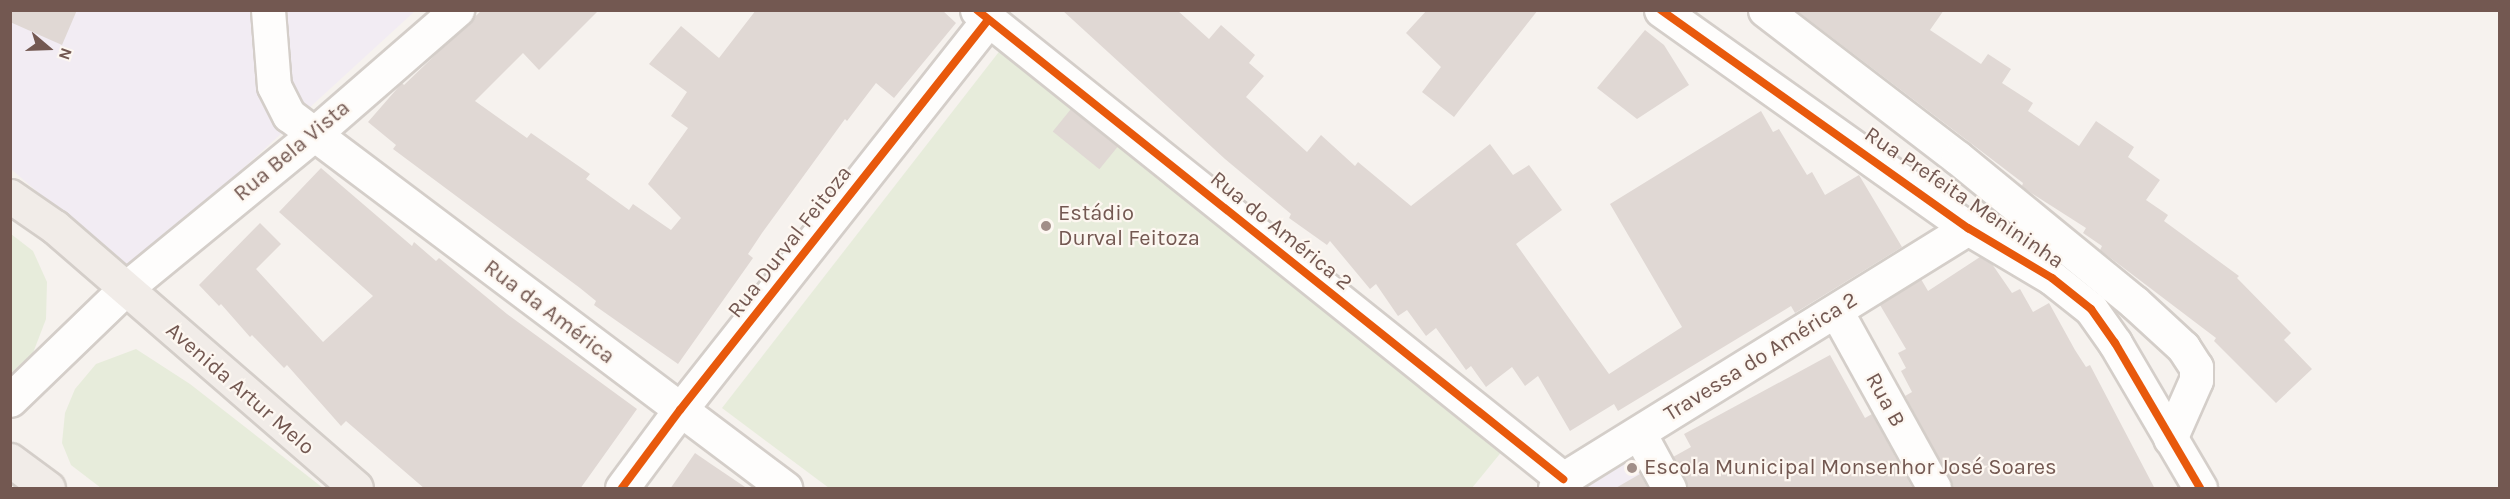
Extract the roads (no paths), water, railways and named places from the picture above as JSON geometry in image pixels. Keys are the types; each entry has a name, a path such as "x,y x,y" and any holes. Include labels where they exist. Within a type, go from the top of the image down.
{"main road":[{"name":"Avenida Artur Melo","path":"10,196 54,227 356,489"},
{"path":"10,460 48,489"}],"street":[{"name":"Rua da América","path":"268,10 274,86 289,116 785,489"},
{"name":"Rua Bela Vista","path":"10,400 125,289 313,135 457,10"},
{"name":"Rua Prefeita Menininha","path":"1661,10 1968,228 2052,278 2091,309 2115,343 2200,489"},
{"path":"1765,10 1958,158 2167,330 2183,347 2196,367 2196,380 2170,439"},
{"name":"Rua Durval Feitoza","path":"622,489 982,15"},
{"name":"Rua do América 2","path":"982,15 1559,484"},
{"name":"Travessa do América 2","path":"1559,484 1968,228"},
{"path":"2091,309 2108,280"},
{"name":"Rua B","path":"1836,311 1934,489"},
{"path":"1639,433 1669,489"}],"place":[{"name":"Estádio Durval Feitoza","path":"1046,226"},
{"name":"Escola Municipal Monsenhor José Soares","path":"1632,468"}]}
